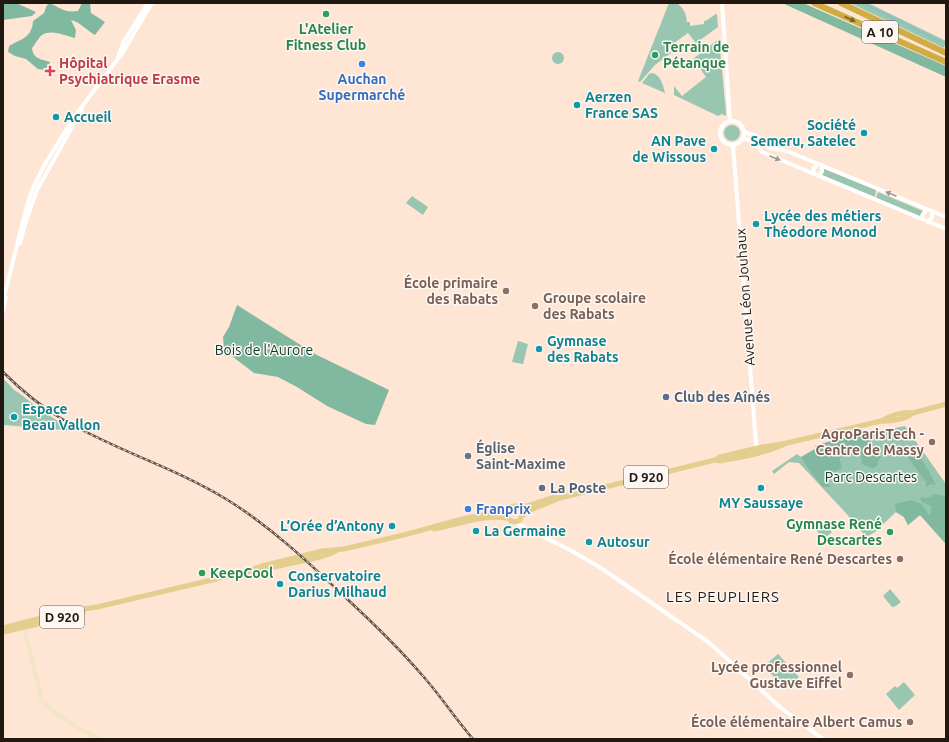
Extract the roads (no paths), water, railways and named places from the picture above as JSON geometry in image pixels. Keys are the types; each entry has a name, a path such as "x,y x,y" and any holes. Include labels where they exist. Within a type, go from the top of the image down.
{"highway":[{"name":"A 10","path":"814,3 946,62"},
{"name":"A 10","path":"841,3 946,53"}],"main road":[{"name":"D 920","path":"522,516 528,511 560,498 715,460 719,457 759,450 881,421 886,422 946,404"},
{"name":"D 920","path":"715,460 720,461 739,457 759,450"},
{"name":"D 920","path":"517,506 527,506 555,497 560,498"},
{"path":"512,506 517,506 522,510 522,516 518,521 514,522 507,518 506,513 512,506"},
{"name":"D 920","path":"3,632 64,612 97,607 310,557 328,550 336,551 508,509"},
{"name":"D 920","path":"423,530 449,527 486,518 507,518"},
{"name":"D 920","path":"3,628 23,625"},
{"path":"23,625 42,701 62,716 99,739"}],"street":[{"path":"118,58 124,41 148,3"},
{"path":"3,301 32,190 74,117 123,52 152,3"},
{"path":"722,3 730,121"},
{"path":"3,311 19,245 37,190 91,95"},
{"path":"730,121 738,122 744,132 743,138 734,145 726,144 720,136 722,126 730,121"},
{"path":"744,132 756,136 770,148 787,150 946,217"},
{"path":"743,138 754,142 762,152 946,230"},
{"name":"Avenue Léon Jouhaux","path":"734,145 756,444 759,450"},
{"path":"813,173 814,168 820,164"},
{"path":"819,176 822,171 820,164"},
{"path":"922,220 922,216 927,209"},
{"path":"928,222 932,217 932,211"},
{"path":"522,516 525,525 538,533"},
{"path":"514,522 576,553 611,574 707,642 781,708 823,739"}],"waterway":[{"path":"863,3 941,42"}],"railway":[{"path":"3,372 46,409 62,419 102,440 186,477 242,509 273,532 317,570 394,645 429,683 473,739"}],"place":[{"name":"L'Atelier Fitness Club","path":"326,14"},
{"name":"Terrain de Pétanque","path":"655,55"},
{"name":"Auchan Supermarché","path":"362,64"},
{"name":"Hôpital Psychiatrique Erasme","path":"50,71"},
{"name":"Aerzen France SAS","path":"577,105"},
{"name":"Accueil","path":"56,117"},
{"name":"Société Semeru, Satelec","path":"864,133"},
{"name":"AN Pave de Wissous","path":"714,149"},
{"name":"Lycée des métiers Théodore Monod","path":"756,224"},
{"name":"École primaire des Rabats","path":"506,291"},
{"name":"Groupe scolaire des Rabats","path":"535,306"},
{"name":"Gymnase des Rabats","path":"539,349"},
{"name":"Club des Aînés","path":"666,397"},
{"name":"Espace Beau Vallon","path":"14,417"},
{"name":"AgroParisTech - Centre de Massy","path":"932,442"},
{"name":"Église Saint-Maxime","path":"468,456"},
{"name":"La Poste","path":"542,488"},
{"name":"MY Saussaye","path":"761,488"},
{"name":"Franprix","path":"468,509"},
{"name":"L’Orée d’Antony","path":"392,526"},
{"name":"La Germaine","path":"476,531"},
{"name":"Gymnase René Descartes","path":"890,532"},
{"name":"Autosur","path":"589,542"},
{"name":"École élémentaire René Descartes","path":"900,559"},
{"name":"KeepCool","path":"202,573"},
{"name":"Conservatoire Darius Milhaud","path":"280,584"},
{"name":"Lycée professionnel Gustave Eiffel","path":"850,675"},
{"name":"École élémentaire Albert Camus","path":"910,722"}],"district":[{"name":"LES PEUPLIERS","path":"723,596"}],"park label":[{"name":"Bois de l'Aurore","path":"264,350"},
{"name":"Parc Descartes","path":"871,477"}]}
